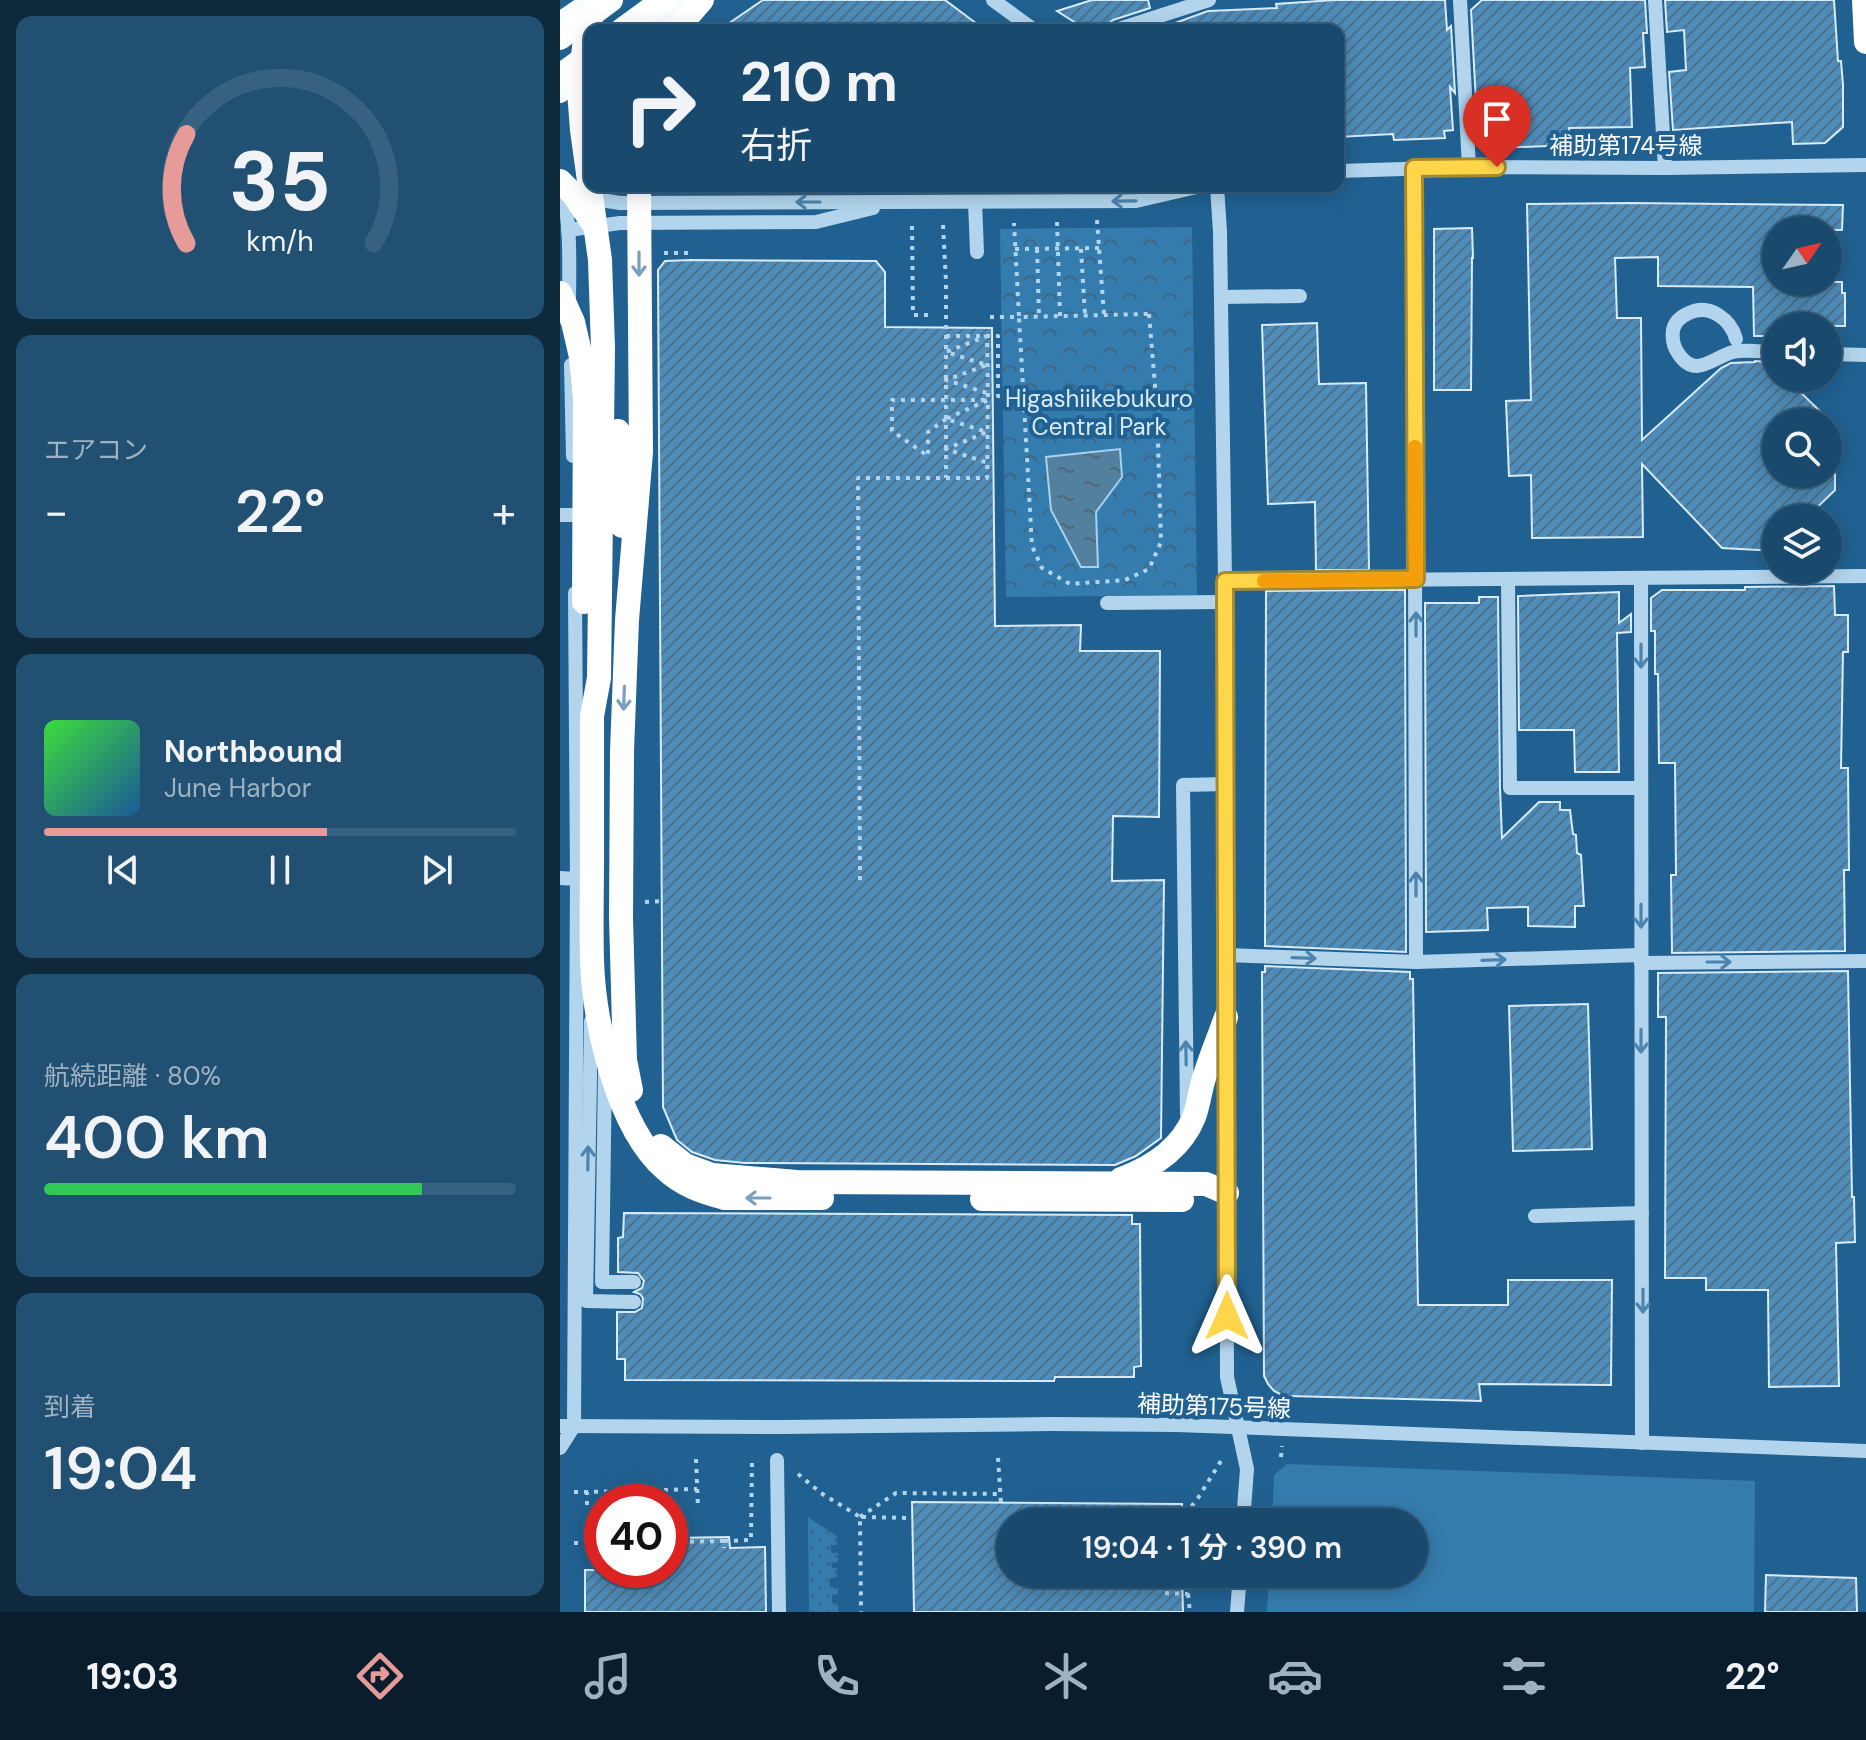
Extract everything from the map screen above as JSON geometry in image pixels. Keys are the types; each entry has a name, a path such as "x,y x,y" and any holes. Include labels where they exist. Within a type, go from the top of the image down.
{"highway":[{"path":"589,24 599,0"},
{"path":"560,38 611,0"},
{"path":"630,24 663,0"},
{"path":"681,24 702,0"},
{"path":"1864,0 1866,42"},
{"path":"584,48 579,91 584,144"},
{"path":"560,76 584,58"},
{"path":"561,187 590,217 611,266 616,310 618,450 627,620"},
{"path":"591,192 600,260 603,348 599,678 592,716 592,962 608,1058 621,1100 647,1150 680,1181 701,1192 725,1198 1208,1200 1227,1193"},
{"path":"639,192 641,452 627,620 622,751 627,910 625,1060 630,1088 645,1128 667,1152 685,1165 712,1175 797,1182 1206,1184 1227,1193"},
{"path":"560,293 573,322 581,357 585,399 583,679 592,716"},
{"path":"1111,1183 1156,1162 1187,1131 1226,1017"}],"main road":[{"path":"560,22 592,0"},
{"path":"650,24 681,0"},
{"path":"560,93 584,75"}],"street":[{"path":"993,0 1024,24"},
{"path":"1130,24 1173,6 1209,0"},
{"path":"1460,0 1469,167"},
{"path":"1655,0 1665,168"},
{"name":"補助第174号線","path":"1344,171 1866,165"},
{"path":"1414,168 1416,962"},
{"path":"561,187 584,186"},
{"path":"561,187 620,203 1136,201 1175,192"},
{"path":"560,1448 567,1426 568,1133 577,879 567,515 568,230 561,187"},
{"path":"1217,192 1225,581 1227,1377 1247,1469 1244,1508"},
{"path":"568,230 620,223 816,222 898,202"},
{"path":"975,202 977,252"},
{"path":"1221,297 1300,296"},
{"path":"1736,339 1729,323 1705,310 1693,310 1681,317 1674,324 1672,335 1682,358 1695,366 1702,366 1734,351 1762,352"},
{"path":"641,328 641,382"},
{"path":"1842,354 1866,355"},
{"path":"1225,581 1866,576"},
{"path":"1641,578 1642,1443"},
{"path":"1508,579 1510,788 1641,788"},
{"path":"1107,603 1225,602"},
{"path":"1187,1131 1183,785 1226,784"},
{"path":"560,878 577,879"},
{"path":"627,910 604,1079 602,1282 634,1282"},
{"path":"1226,955 1416,962 1641,959 1866,961"},
{"path":"592,962 586,1301 634,1302"},
{"path":"1535,1216 1642,1213"},
{"name":"補助第175号線","path":"567,1426 1096,1424 1866,1451"},
{"path":"777,1460 779,1612"},
{"path":"1237,1612 1239,1588"}],"path":[{"path":"1097,220 1104,315"},
{"path":"1057,222 1060,316"},
{"path":"990,317 1019,317 1149,314 1157,409 1161,542 1149,569 1125,580 1070,584 1042,568 1032,546 1024,397 1019,317 1015,249 1014,223"},
{"path":"943,225 946,478"},
{"path":"912,226 913,315 932,315"},
{"path":"1015,249 1099,248"},
{"path":"1037,249 1039,316"},
{"path":"1081,249 1085,315"},
{"path":"662,253 690,253"},
{"path":"946,336 998,336 998,396 1024,397"},
{"path":"946,352 987,336"},
{"path":"860,880 858,478 987,478 987,336"},
{"path":"946,352 987,365"},
{"path":"946,380 987,365"},
{"path":"946,380 987,393"},
{"path":"892,400 988,400 946,419 928,432 928,456 892,431 892,400"},
{"path":"1157,409 1193,406"},
{"path":"946,419 987,432"},
{"path":"946,449 987,432"},
{"path":"946,449 988,463"},
{"path":"627,910 662,901"},
{"path":"998,1458 1001,1503"},
{"path":"696,1459 698,1509"},
{"path":"688,1542 751,1540 752,1460"},
{"path":"1190,1508 1221,1461"},
{"path":"798,1474 821,1493 860,1517 912,1518"},
{"path":"688,1489 697,1489"},
{"path":"574,1492 584,1492"},
{"path":"860,1517 896,1493 1001,1494"},
{"path":"860,1517 861,1612"},
{"path":"724,1541 724,1548"},
{"path":"574,1543 584,1543"},
{"path":"1190,1588 1190,1612"},
{"path":"1165,1593 1188,1594"}],"green space":[{"name":"Higashiikebukuro Central Park","path":"1192,227 1197,595 1006,597 1000,229"},
{"path":"1287,1464 1755,1481 1754,1612 1267,1612 1268,1588 1428,1588 1428,1508 1273,1508 1274,1475"},
{"path":"808,1517 837,1536 837,1545 831,1545 831,1553 838,1553 838,1562 831,1563 832,1568 837,1568 837,1577 830,1578 830,1587 838,1588 838,1594 832,1595 832,1603 838,1603 838,1612 809,1612"}],"water":[{"path":"1120,449 1122,477 1096,512 1098,567 1081,567 1051,510 1046,457"}],"building":[{"path":"763,0 945,0 977,24 728,24"},
{"path":"1092,0 1148,0 1150,8 1108,24 1076,23 1057,11"},
{"path":"1334,0 1445,0 1447,30 1451,26 1455,93 1450,87 1453,130 1444,131 1445,138 1394,140 1393,134 1344,137 1344,24 1172,24 1208,11 1277,8 1276,4"},
{"path":"1482,0 1645,0 1645,67 1630,68 1632,127 1569,128 1570,145 1497,148 1477,121 1471,10"},
{"path":"1665,0 1834,0 1838,61 1841,61 1843,85 1843,127 1825,143 1793,144 1792,122 1673,130 1669,72 1686,70 1684,30 1667,32"},
{"path":"1527,204 1843,205 1842,230 1842,216 1762,216 1762,296 1842,296 1845,293 1845,326 1842,326 1842,312 1762,312 1762,336 1754,336 1753,287 1658,286 1658,257 1615,258 1617,318 1641,318 1642,440 1721,368 1731,363 1762,361 1762,392 1800,392 1817,408 1762,408 1762,488 1835,490 1820,504 1762,504 1762,550 1722,548 1642,464 1643,537 1532,538 1531,475 1509,476 1506,401 1531,400"},
{"path":"1472,228 1471,390 1434,390 1434,229"},
{"path":"665,261 876,261 885,272 885,327 992,328 995,626 1081,625 1080,651 1160,651 1159,817 1113,816 1112,881 1164,880 1161,1138 1136,1156 1115,1165 745,1163 715,1160 692,1152 677,1140 663,1107 658,270"},
{"path":"1317,323 1319,384 1366,383 1369,570 1316,570 1315,502 1268,504 1262,325"},
{"path":"1834,586 1835,615 1848,615 1848,652 1843,652 1841,768 1848,768 1849,870 1844,870 1845,951 1672,953 1671,875 1676,875 1675,763 1659,763 1658,674 1655,674 1655,631 1651,631 1651,598 1662,590"},
{"path":"1405,590 1406,952 1265,946 1266,591"},
{"path":"1619,592 1619,623 1631,614 1631,632 1617,633 1619,772 1575,772 1574,730 1519,730 1518,596"},
{"path":"1479,597 1498,597 1502,838 1539,802 1560,802 1560,810 1570,810 1577,853 1581,855 1584,906 1575,906 1575,927 1528,926 1528,907 1487,908 1488,930 1426,932 1425,603 1479,603"},
{"path":"1265,966 1410,972 1410,979 1413,979 1418,1305 1508,1305 1508,1280 1612,1280 1611,1385 1479,1384 1481,1401 1289,1396 1274,1391 1268,1384 1264,1376 1262,972 1265,972"},
{"path":"1848,971 1855,1242 1836,1243 1839,1386 1769,1387 1768,1290 1706,1290 1706,1278 1665,1278 1666,1017 1658,1017 1658,973"},
{"path":"1588,1004 1592,1149 1513,1151 1509,1006"},
{"path":"624,1213 1132,1215 1132,1224 1140,1224 1141,1366 1134,1367 1134,1377 1055,1377 1054,1381 625,1380 625,1359 617,1359 617,1312 635,1312 642,1308 643,1298 634,1292 642,1288 644,1281 638,1273 618,1272 618,1238 623,1237"},
{"path":"912,1502 1182,1504 1182,1508 996,1508 996,1588 1182,1588 1183,1612 914,1612"},
{"path":"729,1537 730,1548 765,1547 766,1612 585,1612 585,1588 688,1588 688,1538"},
{"path":"1766,1575 1856,1578 1857,1612 1765,1612"}],"slow traffic":[{"path":"1264,581 1416,579 1415,447"}],"route":[{"path":"1227,1316 1225,581 1416,579 1414,168 1497,167"}]}
